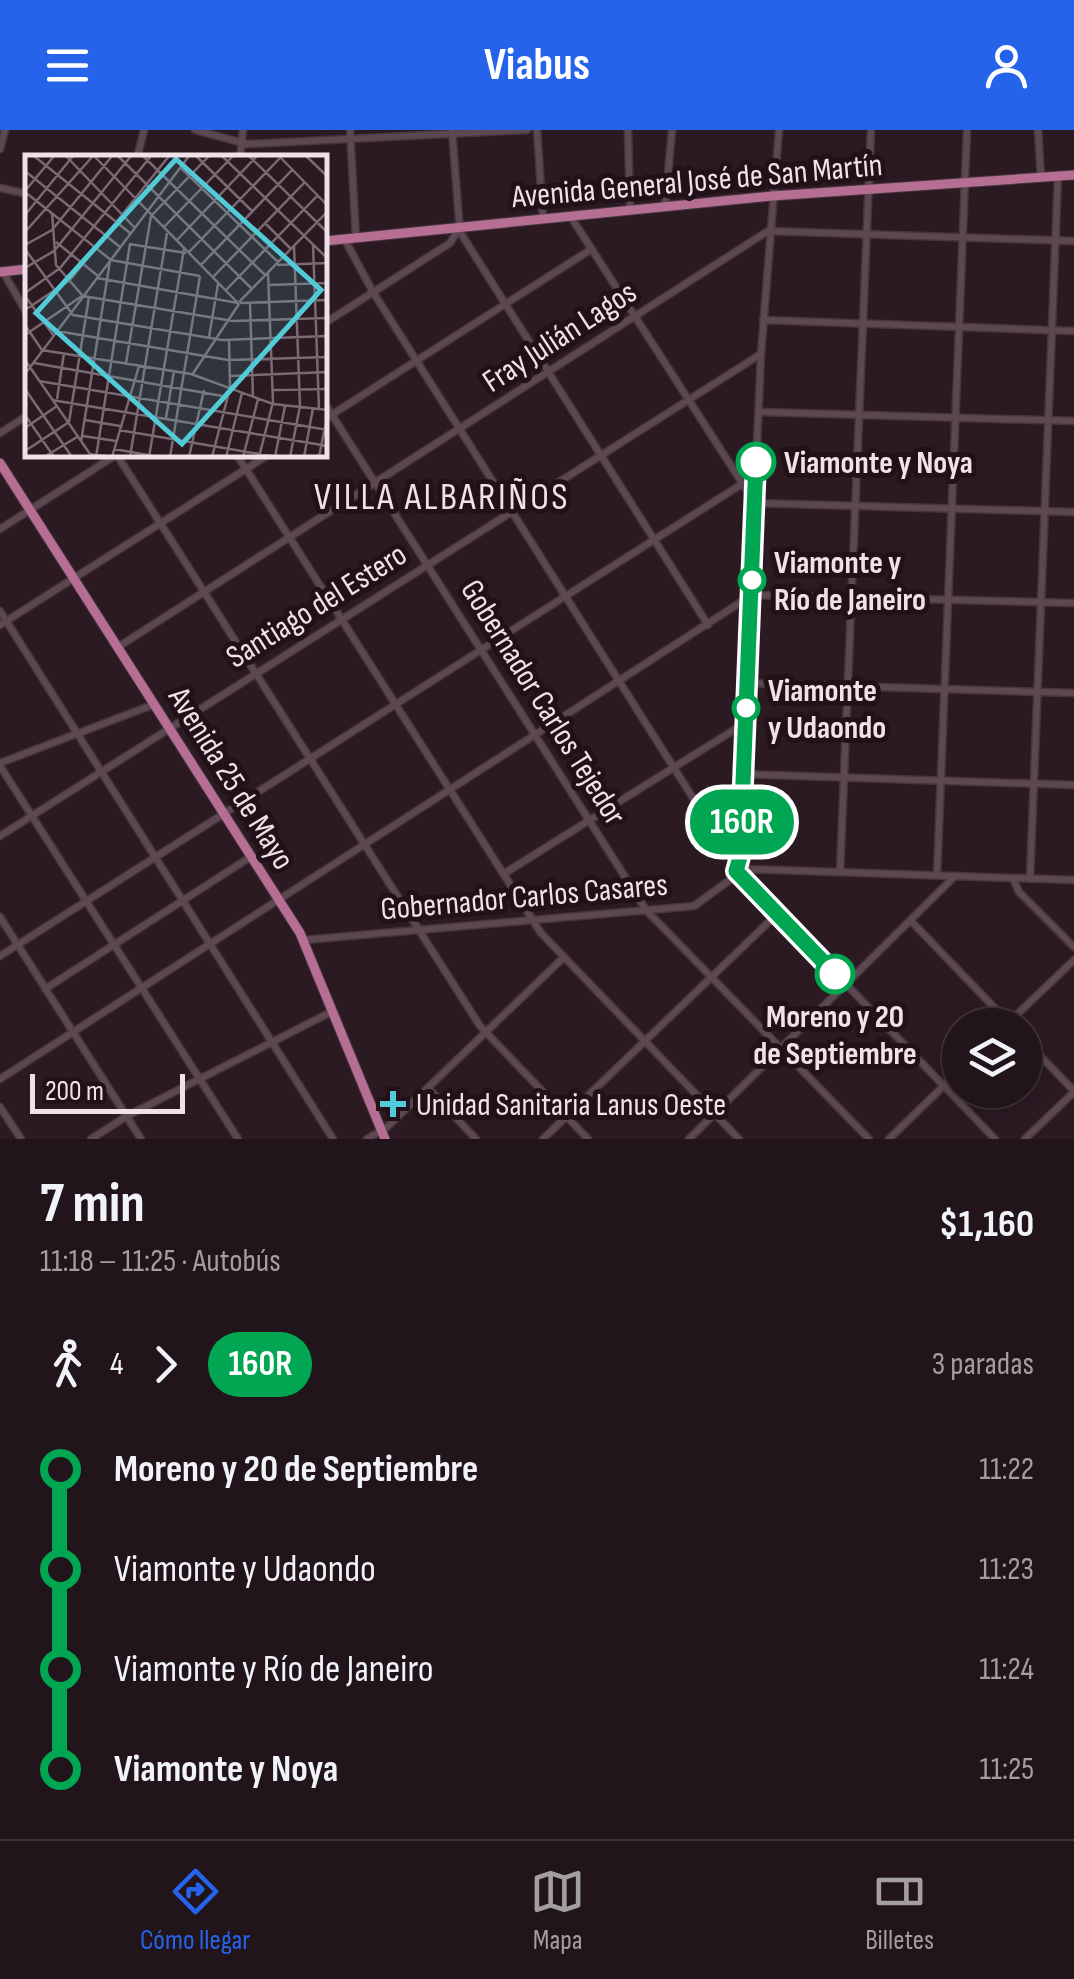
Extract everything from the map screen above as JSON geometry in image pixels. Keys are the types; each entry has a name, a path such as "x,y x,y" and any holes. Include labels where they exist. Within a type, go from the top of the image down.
{"main road":[{"name":"Avenida General José de San Martín","path":"328,241 772,196 1074,175"},
{"name":"Avenida 25 de Mayo","path":"0,463 304,940 383,1135"}],"street":[{"path":"0,149 4,130"},
{"path":"139,155 144,130"},
{"path":"195,130 242,144 350,134 526,130"},
{"path":"240,155 243,130"},
{"path":"537,130 543,218"},
{"path":"628,130 630,210"},
{"path":"666,206 672,130"},
{"path":"740,868 761,354 779,130"},
{"path":"840,872 872,130"},
{"path":"936,875 968,130"},
{"path":"1038,130 1040,177"},
{"path":"452,132 459,226 546,374 708,625"},
{"path":"350,134 350,239 373,292 740,868 776,915 942,1084"},
{"path":"1030,878 1055,331 1058,176"},
{"path":"0,188 25,193"},
{"path":"570,216 740,485 756,503 1074,512"},
{"path":"328,321 450,243 459,226"},
{"path":"768,231 1074,241"},
{"name":"Fray Julián Lagos","path":"118,646 768,231"},
{"path":"328,417 590,250"},
{"path":"2,272 25,310"},
{"path":"764,320 1074,331"},
{"name":"Santiago del Estero","path":"0,836 761,354"},
{"path":"759,412 1074,421"},
{"name":"Gobernador Carlos Tejedor","path":"328,417 375,483 646,910 869,1139"},
{"path":"0,433 25,418"},
{"path":"0,529 112,458"},
{"path":"119,458 486,1033 588,1139"},
{"path":"239,458 534,921 740,1139"},
{"path":"3,623 263,458"},
{"path":"0,956 756,475"},
{"path":"0,1079 752,595 1074,603"},
{"path":"0,611 3,623 333,1139"},
{"path":"748,683 1074,693"},
{"path":"155,704 0,764 238,1139"},
{"path":"505,873 745,723"},
{"path":"743,774 1074,785"},
{"path":"45,988 252,856"},
{"path":"740,868 1074,880"},
{"name":"Gobernador Carlos Casares","path":"304,940 694,906 740,868"},
{"path":"690,1139 955,876"},
{"path":"1013,878 1020,892 1074,947"},
{"path":"543,1139 776,915"},
{"path":"0,917 142,1139"},
{"path":"912,922 994,1008"},
{"path":"368,1139 383,1135 564,957"},
{"path":"1025,1008 1074,960"},
{"path":"91,1139 127,1116 333,1011"},
{"path":"1025,1139 1074,1091 1042,1058"},
{"path":"428,1088 476,1139"},
{"path":"889,1139 942,1088"},
{"path":"0,1107 21,1139"},
{"path":"965,1108 995,1139"}],"bus line":[{"name":"160R","path":"756,462 740,857 736,871 835,974"}],"place":[{"name":"Viamonte y Noya","path":"756,462"},
{"name":"Viamonte y Río de Janeiro","path":"752,580"},
{"name":"Viamonte y Udaondo","path":"746,708"},
{"name":"Moreno y 20 de Septiembre","path":"835,974"},
{"name":"Unidad Sanitaria Lanus Oeste","path":"393,1104"}],"district":[{"name":"VILLA ALBARIÑOS","path":"442,496"}]}
